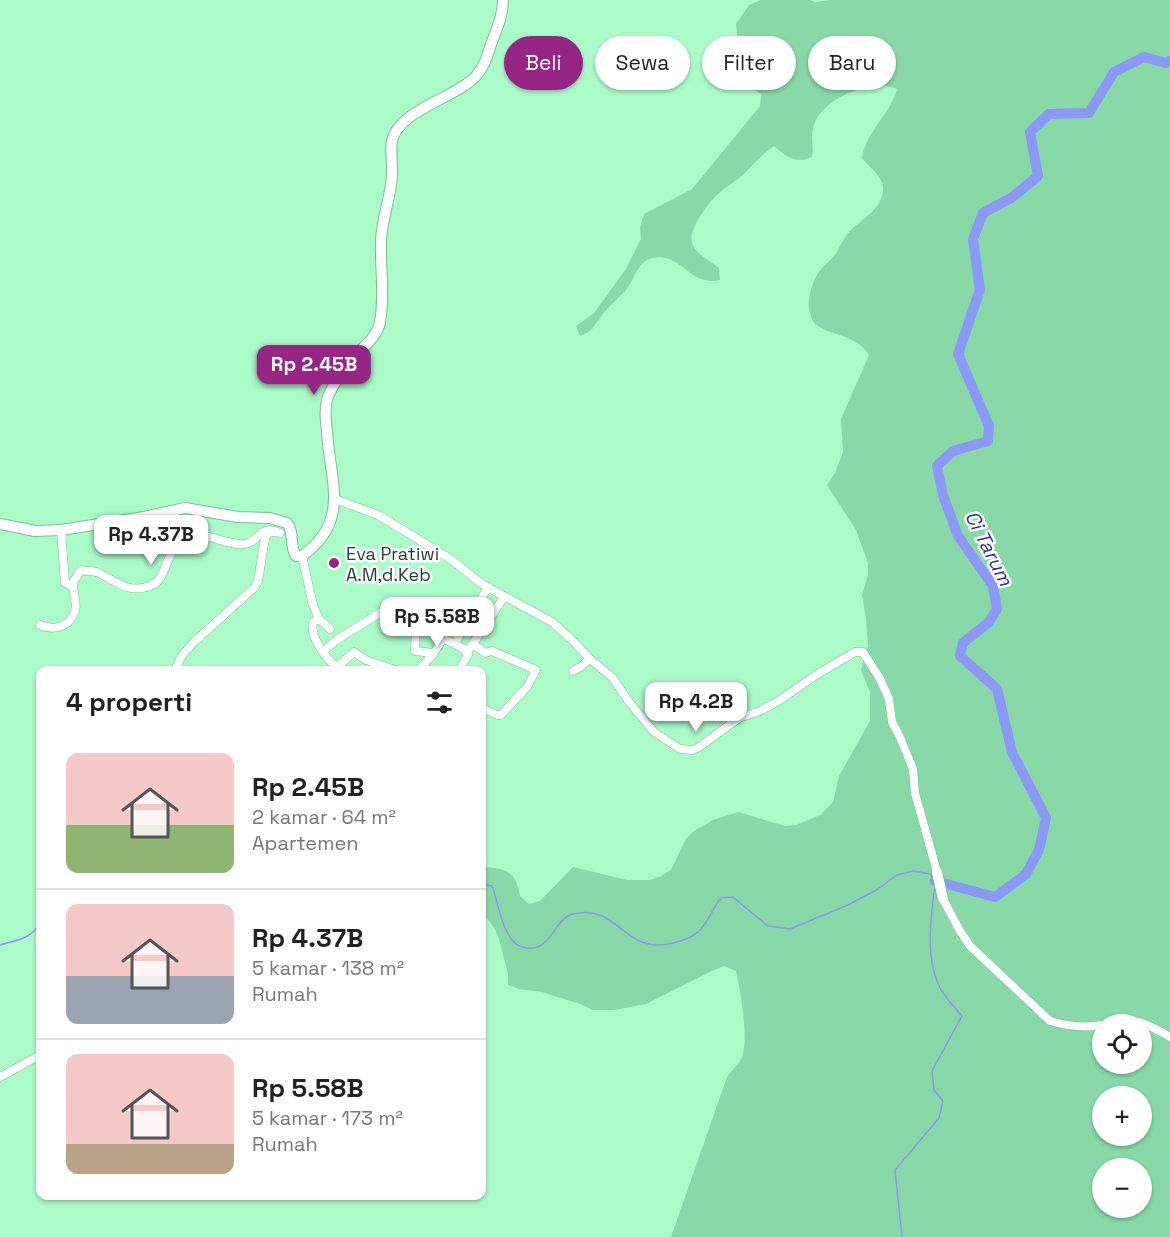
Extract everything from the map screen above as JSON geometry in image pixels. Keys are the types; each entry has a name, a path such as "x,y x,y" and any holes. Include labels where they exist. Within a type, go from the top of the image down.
{"main road":[{"path":"0,524 35,531 61,530 185,508 238,517 270,518 287,523 290,527 293,552 296,555 302,556 316,544 330,527 335,499 327,442 327,401 339,379 372,338 380,322 381,241 392,179 391,144 394,133 414,115 466,85 475,77 488,57 502,15 503,0"},
{"path":"937,872 943,899"}],"street":[{"path":"335,499 378,515 449,558 504,597 552,622 589,659 613,678 628,702 654,732 672,745 687,750 699,747 739,718 760,711 780,700 851,654 863,652 880,679 889,699 892,722 913,770 915,793 937,872"},
{"path":"61,530 65,583 72,586"},
{"path":"40,625 56,628 68,622 76,610 72,586 81,570 98,572 126,588 150,586 158,580 175,546 189,537 203,536 243,545 250,543 262,531 273,530 292,537"},
{"path":"177,666 193,643 255,587 265,538 271,532 280,533"},
{"path":"302,556 315,611 319,619 330,629"},
{"path":"455,643 488,587"},
{"path":"464,649 469,650 504,597"},
{"path":"324,651 386,609 464,649 468,655 462,666"},
{"path":"472,612 488,621"},
{"path":"319,619 313,622 312,627 335,666"},
{"path":"416,624 415,651 434,653"},
{"path":"423,666 444,637"},
{"path":"473,644 485,653 492,651 536,670 527,687 501,715 486,710"},
{"path":"340,666 354,652 366,660 383,666"},
{"path":"573,671 589,659"},
{"path":"943,899 970,946 1050,1021 1092,1026"},
{"path":"1152,1027 1170,1037"},
{"path":"0,1077 36,1057"}],"green space":[{"path":"761,0 810,0 815,2 832,0 1170,0 1170,1237 671,1237 727,1077 740,1061 744,1051 743,1016 736,971 724,966 646,1004 614,1010 592,1010 542,992 508,985 508,974 499,939 486,917 486,867 498,868 513,876 520,896 529,904 540,901 573,867 627,880 650,880 661,876 671,870 686,839 694,831 713,820 738,812 785,826 796,825 820,815 833,802 839,776 870,721 870,692 861,670 868,646 862,595 868,575 868,563 856,530 827,485 835,473 843,452 841,419 869,355 855,342 817,326 810,315 809,301 814,280 821,269 835,254 849,233 872,212 880,201 882,183 878,175 862,158 868,139 889,107 897,89 896,36 808,36 808,90 857,90 837,99 819,115 812,133 812,157 801,160 792,158 774,146 743,175 723,189 704,210 693,231 692,243 700,254 719,268 720,280 700,279 671,260 652,258 643,263 626,290 592,329 580,336 576,326 594,313 626,269 641,239 640,227 644,214 692,189 760,106 761,94 755,90 796,90 796,36 737,36 736,24 749,5"}],"waterway":[{"name":"Ci Tarum","path":"935,881 995,897 1026,874 1039,850 1046,818 1012,752 997,689 960,656 963,643 989,622 997,609 993,586 958,536 943,495 937,466 953,451 988,441 989,426 958,354 980,290 973,239 983,213 1011,198 1038,176 1030,132 1049,114 1089,113 1114,72 1144,57 1166,63 1170,61"},
{"path":"486,885 492,886 509,936 520,946 530,948 538,947 545,942 560,923 573,914 589,913 601,916 632,937 656,945 673,943 695,934 705,924 721,898 733,897 768,926 790,929 848,905 878,889 897,875 913,871 930,874 933,878"},
{"name":"Ci Tarum","path":"902,1237 895,1170 939,1118 943,1101 934,1090 932,1071 962,1016 941,990 932,965 930,938 935,883"},
{"path":"0,945 29,935 36,928"}],"place":[{"name":"Eva Pratiwi A.M,d.Keb","path":"334,563"}]}
